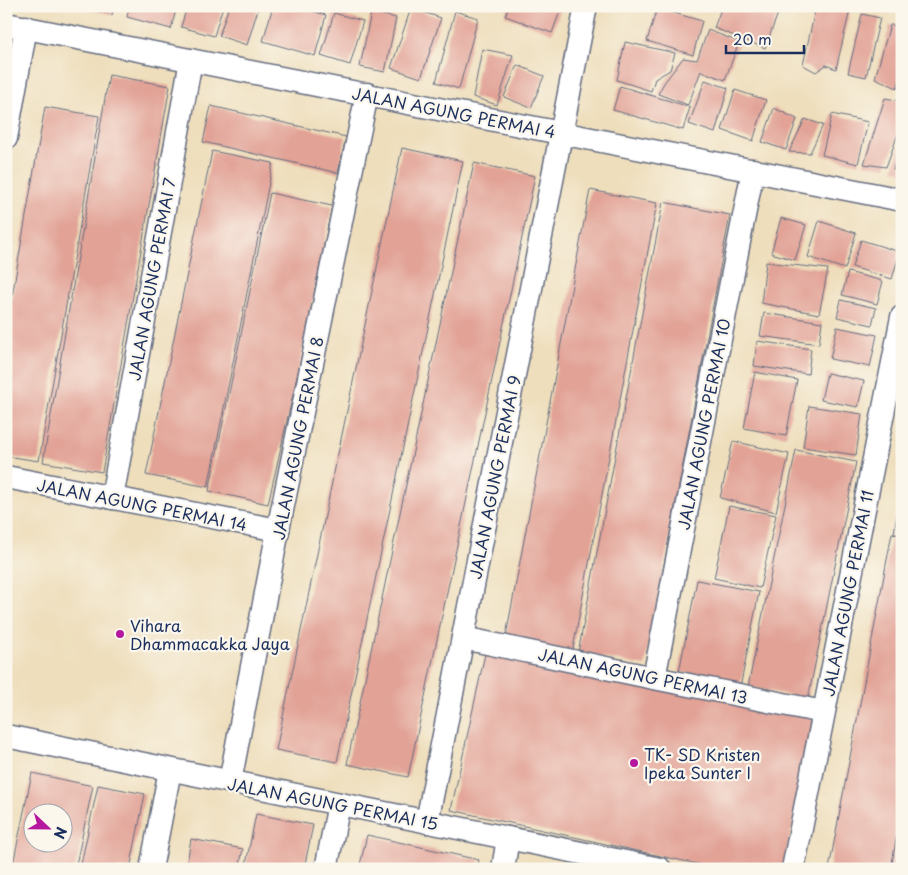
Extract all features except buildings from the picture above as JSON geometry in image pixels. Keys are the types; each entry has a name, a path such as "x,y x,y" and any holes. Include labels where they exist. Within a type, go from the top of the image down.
{"street":[{"name":"JALAN AGUNG PERMAI 9","path":"427,822 586,6"},
{"name":"JALAN AGUNG PERMAI 4","path":"16,26 902,200"},
{"path":"6,138 16,26"},
{"name":"JALAN AGUNG PERMAI 7","path":"112,498 191,60"},
{"name":"JALAN AGUNG PERMAI 8","path":"230,782 278,530 367,94"},
{"name":"JALAN AGUNG PERMAI 10","path":"654,678 753,170"},
{"name":"JALAN AGUNG PERMAI 11","path":"793,869 902,317"},
{"name":"JALAN AGUNG PERMAI 14","path":"6,477 278,530"},
{"name":"JALAN AGUNG PERMAI 13","path":"463,638 823,712"},
{"name":"JALAN AGUNG PERMAI 15","path":"6,736 660,869"},
{"path":"151,869 170,770"},
{"path":"326,869 339,804"},
{"path":"503,869 508,838"}],"place":[{"name":"Vihara Dhammacakka Jaya","path":"120,634"},
{"name":"TK- SD Kristen Ipeka Sunter I","path":"634,763"}]}
